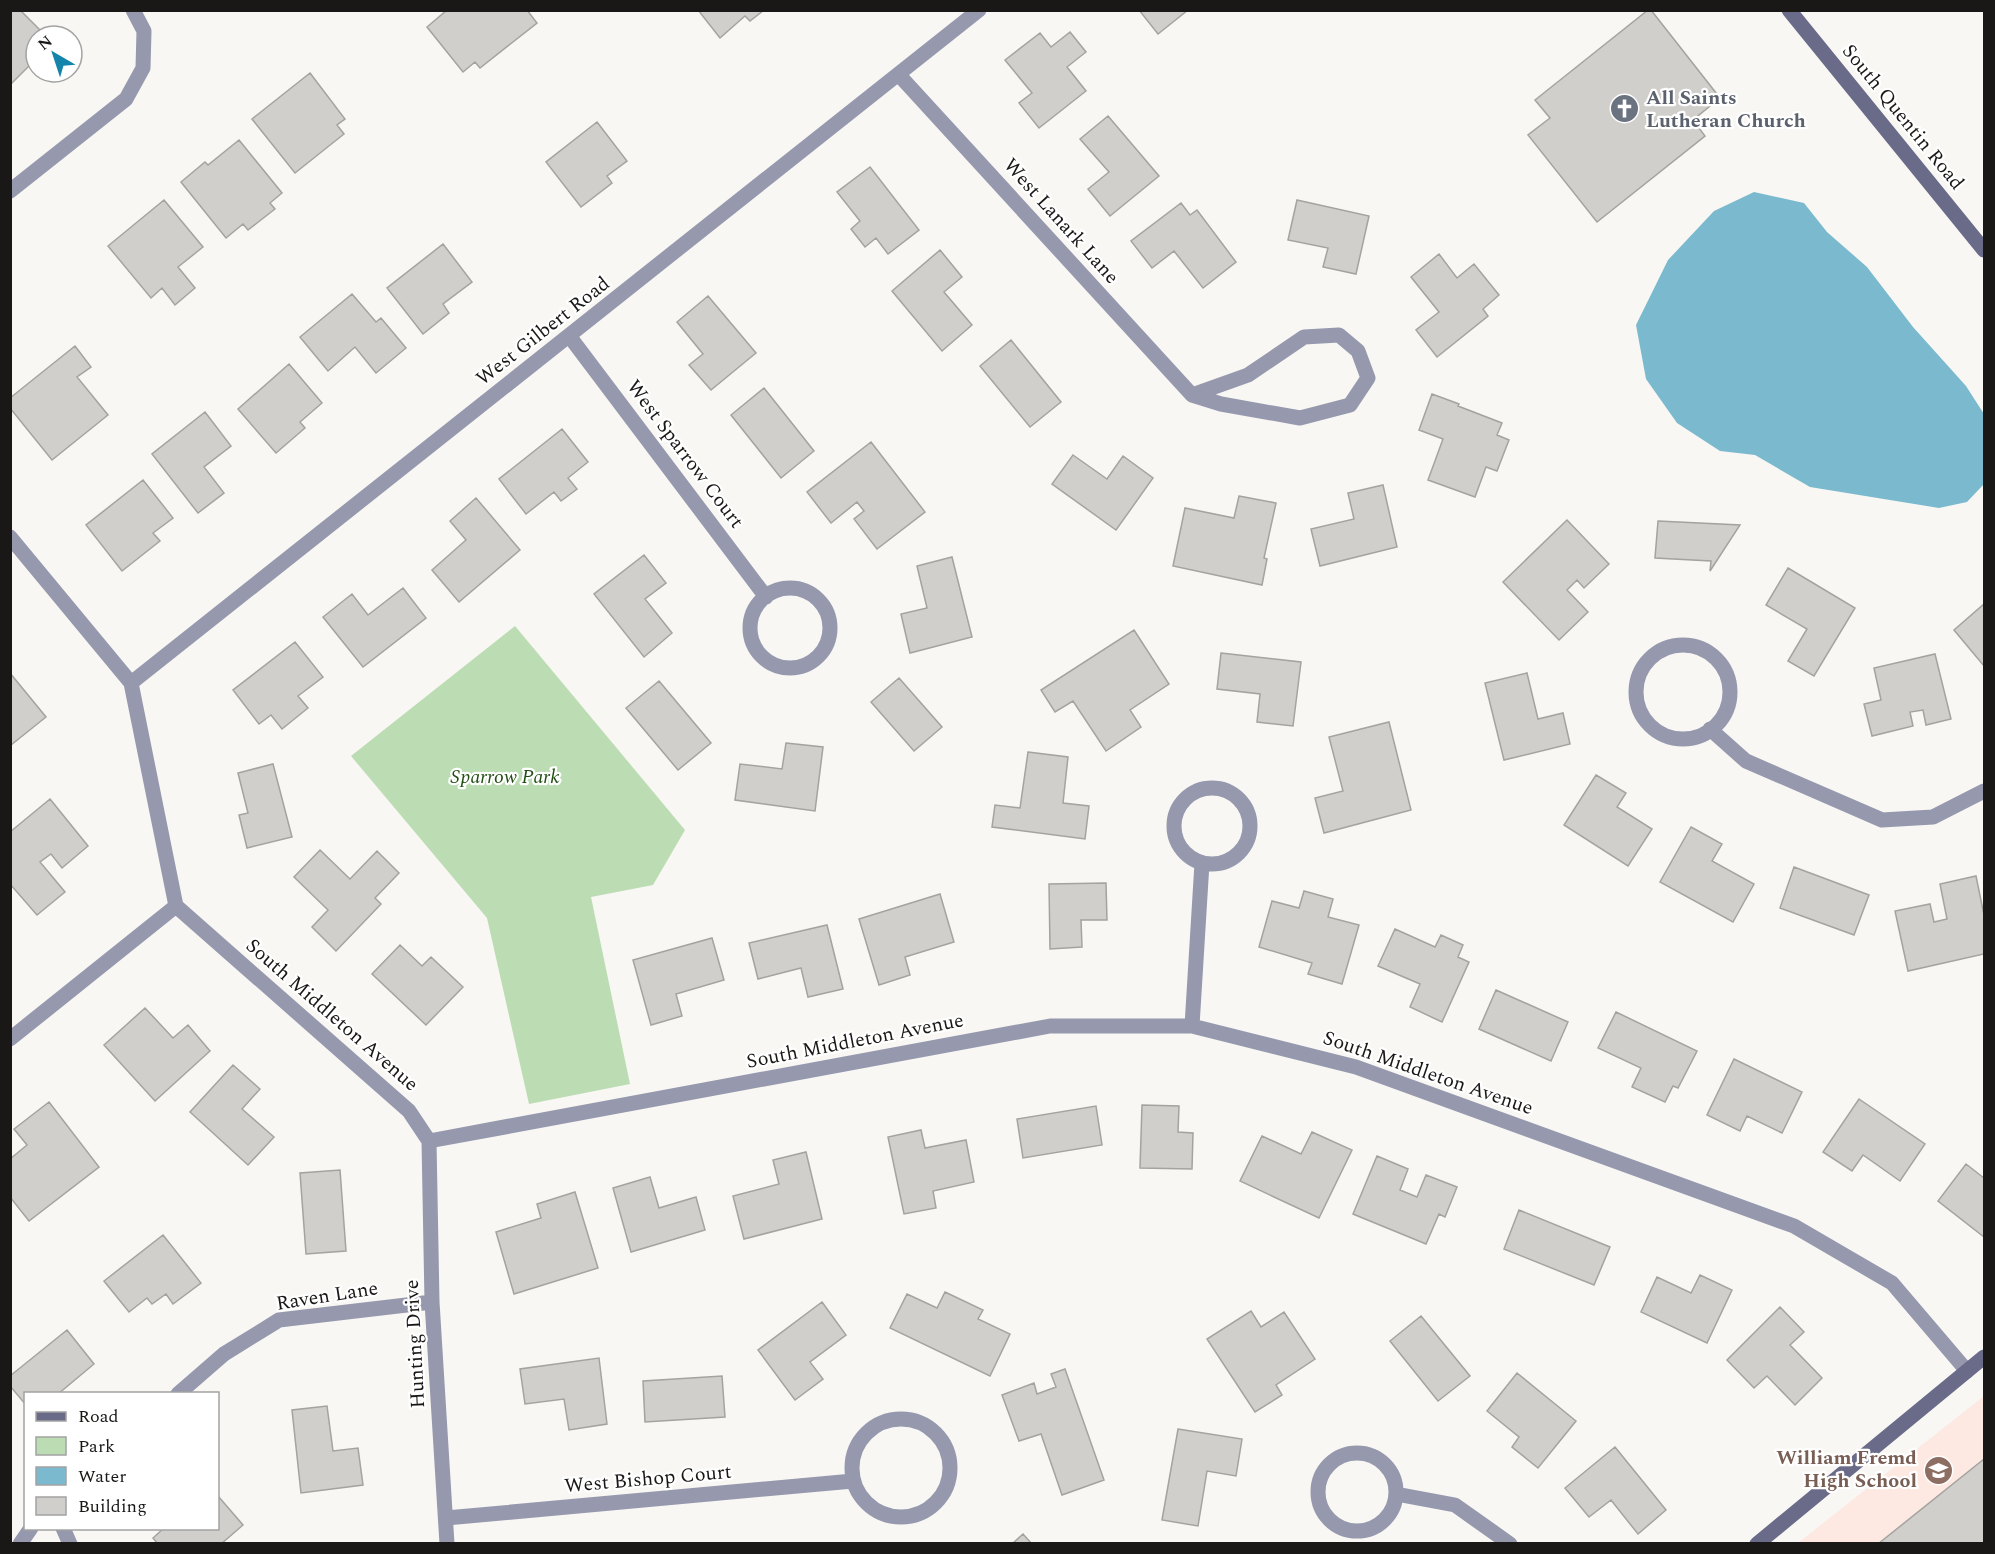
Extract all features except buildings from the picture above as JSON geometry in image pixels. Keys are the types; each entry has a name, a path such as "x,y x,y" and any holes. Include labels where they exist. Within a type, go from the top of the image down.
{"main road":[{"name":"South Quentin Road","path":"1789,10 1984,250"},
{"path":"1756,1544 1984,1357"}],"street":[{"path":"10,191 126,99 143,69 144,31 133,10"},
{"name":"West Gilbert Road","path":"131,683 980,10"},
{"name":"West Lanark Lane","path":"899,75 1192,395"},
{"path":"1339,335 1358,351 1368,378 1350,405 1300,418 1221,404 1192,395 1248,375 1304,337 1339,335"},
{"name":"West Sparrow Court","path":"570,337 766,597"},
{"path":"10,537 131,683 176,906 10,1039"},
{"path":"787,588 801,590 813,595 825,608 830,621 830,634 821,654 813,661 801,667 784,668 771,664 763,658 751,638 751,624 757,606 766,597 787,588"},
{"path":"1682,645 1698,647 1712,654 1723,666 1728,678 1729,701 1720,722 1710,729 1703,735 1687,738 1668,736 1657,731 1645,719 1637,700 1637,683 1649,660 1661,650 1682,645"},
{"path":"1710,729 1746,761 1882,820 1933,817 1984,791"},
{"path":"1207,789 1222,789 1242,803 1249,815 1250,830 1247,843 1238,854 1227,861 1215,864 1202,863 1186,855 1176,838 1174,825 1177,812 1190,795 1207,789"},
{"path":"1192,1026 1202,863"},
{"name":"South Middleton Avenue","path":"176,906 410,1111 429,1141 1050,1026 1192,1026 1356,1067 1794,1227 1892,1283 1967,1371"},
{"name":"Hunting Drive","path":"429,1141 432,1302 447,1544"},
{"name":"Raven Lane","path":"180,1392 224,1354 279,1320 432,1302"},
{"path":"906,1419 925,1425 940,1437 948,1454 950,1473 944,1491 932,1506 915,1515 896,1517 877,1511 862,1499 853,1481 852,1462 858,1444 870,1429 887,1420 906,1419"},
{"path":"1359,1453 1374,1457 1386,1466 1394,1479 1396,1494 1392,1509 1383,1521 1370,1530 1355,1532 1340,1528 1328,1519 1320,1506 1317,1491 1321,1476 1330,1464 1343,1455 1359,1453"},
{"name":"West Bishop Court","path":"446,1518 853,1481"},
{"path":"1396,1494 1455,1505 1510,1544"},
{"path":"20,1544 30,1530"},
{"path":"64,1530 70,1544"}],"shaded area":[{"name":"William Fremd High School","path":"1984,1396 1984,1543 1798,1543"}],"green space":[{"name":"Sparrow Park","path":"515,626 685,830 653,885 591,897 630,1084 529,1104 487,918 351,756"}],"water":[{"path":"1754,192 1804,203 1827,232 1867,267 1913,327 1966,386 1984,414 1984,484 1967,502 1939,508 1810,487 1755,455 1720,451 1677,423 1646,379 1636,325 1668,260 1714,211"}],"place":[{"name":"All Saints Lutheran Church","path":"1625,109"},
{"name":"William Fremd High School","path":"1938,1470"}]}
